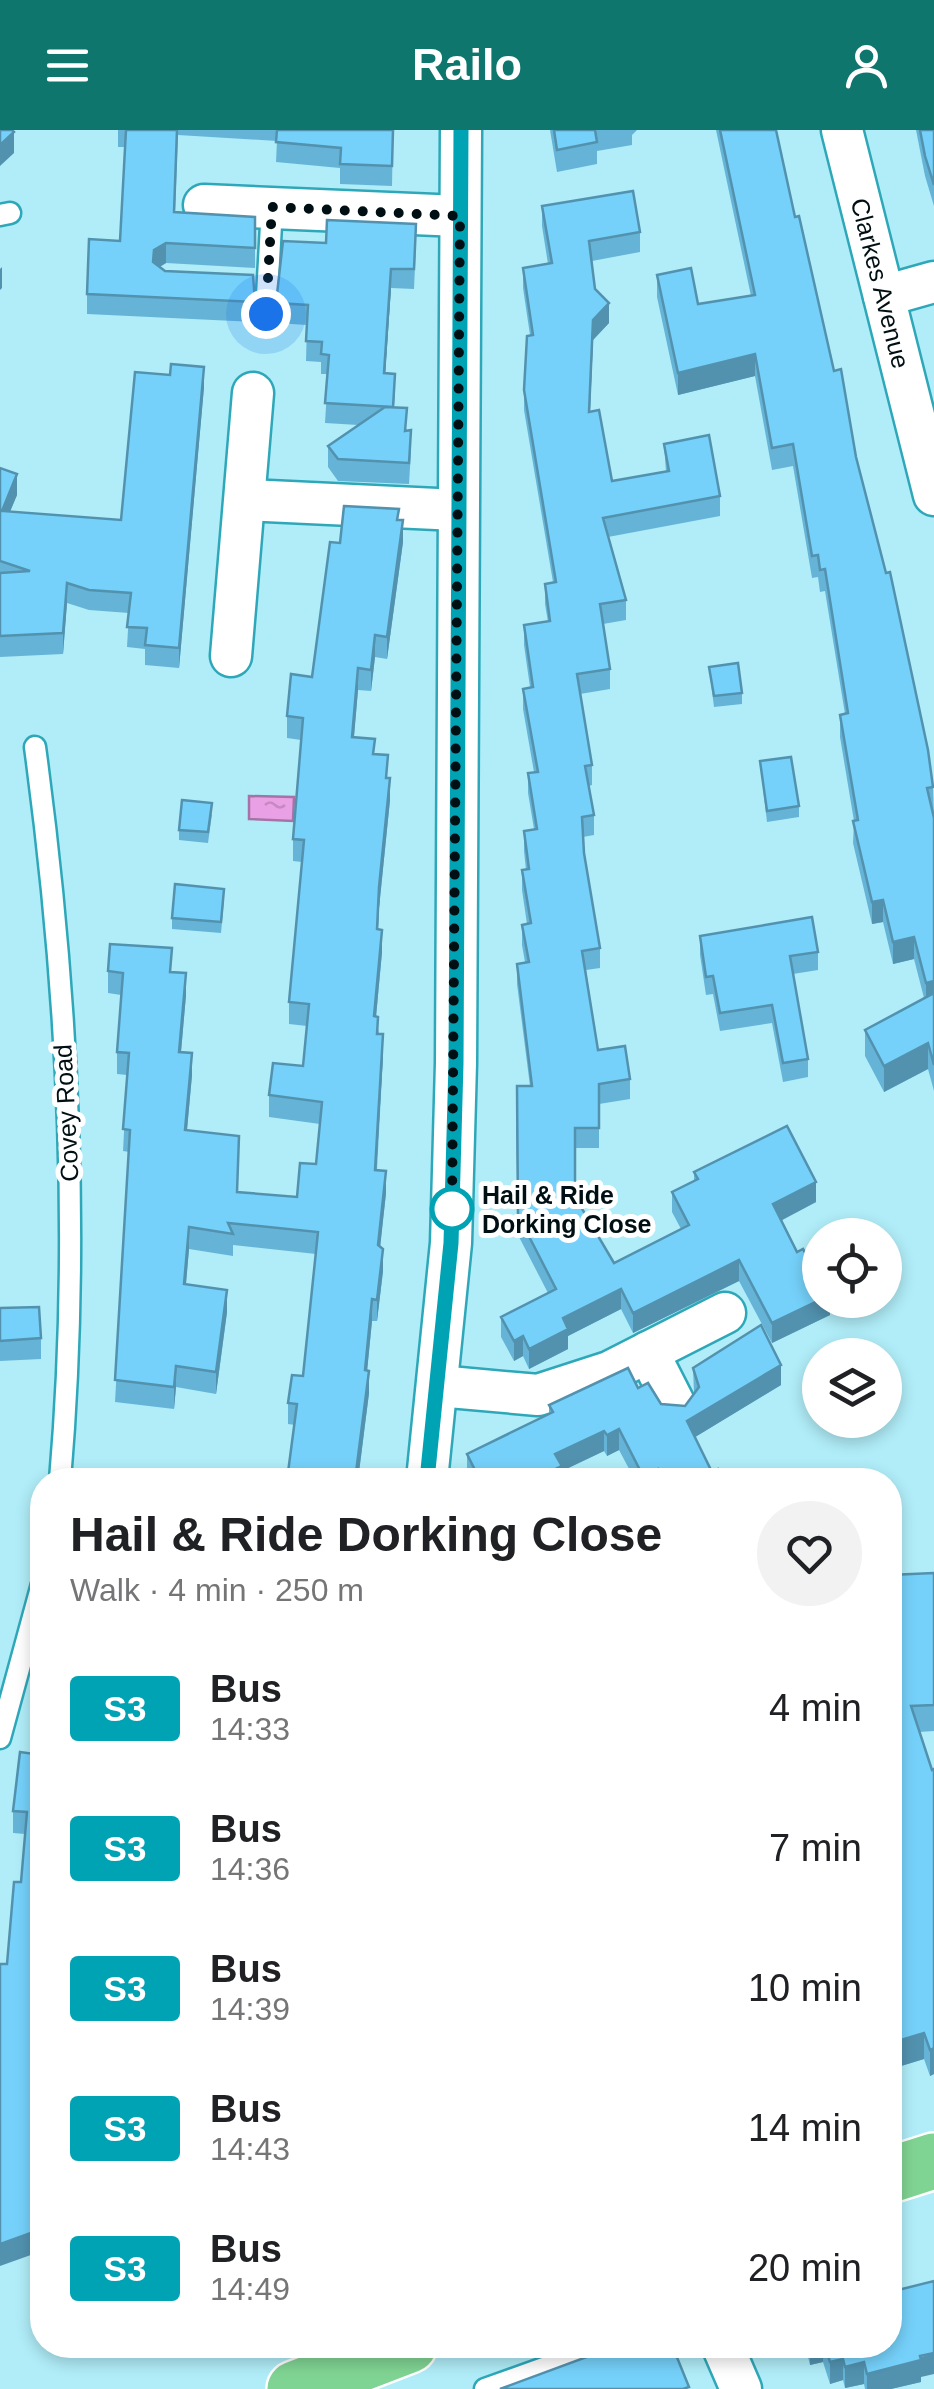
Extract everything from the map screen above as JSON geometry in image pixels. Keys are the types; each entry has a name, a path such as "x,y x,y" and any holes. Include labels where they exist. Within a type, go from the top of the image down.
{"highway":[{"path":"295,2389 375,2358"}],"street":[{"path":"428,1468 451,1243 456,1063 461,130"},
{"name":"Clarkes Avenue","path":"842,130 934,495"},
{"path":"204,205 460,216"},
{"path":"884,296 934,282"},
{"path":"231,656 253,393"},
{"path":"246,500 458,510"},
{"path":"438,1386 538,1395 609,1372 725,1313"},
{"path":"648,1352 675,1405"},
{"path":"728,2358 742,2389"}],"lane":[{"path":"266,314 258,282 272,207"},
{"name":"Covey Road","path":"35,748 49,854 68,1099 72,1284 61,1468"},
{"path":"0,1738 30,1628"},
{"path":"485,2389 572,2358"}],"water":[{"path":"249,796 294,797 293,821 249,819"}],"building":[{"path":"0,130 14,132 0,145"},
{"path":"126,130 177,130 174,212 255,217 255,248 166,243 154,250 153,262 165,271 253,275 255,302 87,294 89,239 120,241"},
{"path":"277,130 393,130 392,166 340,164 341,148 276,142"},
{"path":"554,130 595,130 597,142 557,150"},
{"path":"720,130 776,130 834,371 841,369 856,457 886,573 890,572 928,750 933,787 927,788 934,818 934,981 926,983 914,937 893,942 883,900 872,902 853,821 858,820 840,715 848,713 825,569 820,570 818,555 812,556 793,444 772,448 755,354 678,373 657,275 691,268 698,304 755,295"},
{"path":"920,130 934,130 934,185 925,156"},
{"path":"633,191 640,232 589,241 595,289 609,303 593,320 589,412 599,410 612,481 669,471 664,444 709,435 720,496 603,518 626,600 600,604 610,669 577,674 592,765 585,766 594,815 582,817 584,853 600,948 582,951 598,1050 625,1046 630,1079 599,1084 599,1128 575,1128 575,1197 614,1263 689,1225 672,1192 698,1179 694,1172 787,1126 816,1182 773,1204 797,1252 802,1250 802,1309 772,1323 739,1260 633,1313 621,1289 563,1318 568,1329 529,1349 523,1336 514,1341 501,1317 556,1289 518,1215 517,1086 532,1086 517,964 529,962 522,925 531,923 522,870 529,869 524,831 537,829 528,773 538,772 523,689 533,687 524,625 550,621 545,584 556,582 524,390 527,336 533,335 523,268 552,263 542,206"},
{"path":"327,220 416,224 414,269 391,269 384,373 395,374 393,407 325,403 329,355 321,354 322,342 306,341 308,305 276,303 283,241 326,243"},
{"path":"171,364 204,367 179,648 145,645 147,628 127,627 131,593 89,590 67,583 63,633 0,636 0,573 30,571 0,561 0,468 17,474 2,511 121,520 135,372 170,375"},
{"path":"385,407 407,408 405,431 411,430 409,463 338,459 328,446"},
{"path":"344,506 399,509 397,520 403,520 387,637 375,635 371,670 358,668 352,737 375,739 373,754 388,755 386,778 390,778 379,887 377,929 382,930 374,1016 378,1017 377,1034 383,1034 375,1170 386,1171 378,1245 383,1249 377,1300 372,1299 365,1370 369,1371 357,1468 289,1468 297,1404 288,1403 292,1375 303,1376 318,1232 228,1223 233,1234 189,1227 184,1284 227,1290 216,1372 176,1366 174,1387 115,1380 130,1130 123,1129 129,1053 117,1052 123,973 108,971 110,944 172,948 170,972 186,973 179,1052 192,1053 185,1130 239,1136 237,1192 297,1197 300,1163 316,1164 322,1102 269,1095 273,1063 303,1066 309,1004 289,1002 304,840 293,839 303,718 287,716 291,674 312,677 330,542 340,543"},
{"path":"738,663 742,693 714,696 709,667"},
{"path":"791,757 799,806 767,811 760,761"},
{"path":"182,800 212,803 208,832 179,830"},
{"path":"175,884 224,889 221,922 172,918"},
{"path":"812,917 818,952 790,956 808,1059 783,1063 772,1005 720,1013 713,976 706,977 700,936"},
{"path":"934,993 934,1065 928,1043 884,1066 865,1030"},
{"path":"39,1307 41,1338 0,1341 0,1308"},
{"path":"761,1325 781,1365 687,1421 710,1468 639,1468 619,1429 607,1435 604,1431 555,1454 562,1466 558,1468 474,1468 467,1454 553,1412 549,1405 628,1368 638,1388 648,1383 661,1404 685,1406 699,1387 693,1368"},
{"path":"934,1573 934,1705 911,1706 934,1769 934,2048 930,2050 924,2033 902,2040 902,1574"},
{"path":"20,1752 30,1753 30,2233 0,2244 0,1964 7,1964 14,1882 21,1882 27,1812 13,1811"},
{"path":"934,2281 934,2353 867,2374 864,2362 845,2367 843,2359 830,2362 829,2358 902,2358 902,2289"},
{"path":"584,2358 677,2358 689,2387 683,2389 500,2389"}],"bus line":[{"name":"S3","path":"428,1468 451,1243 456,1063 454,740 461,130"}],"place":[{"name":"Hail & Ride Dorking Close","path":"452,1209"}],"route":[{"path":"266,314 272,207 460,216 452,1209"}]}
